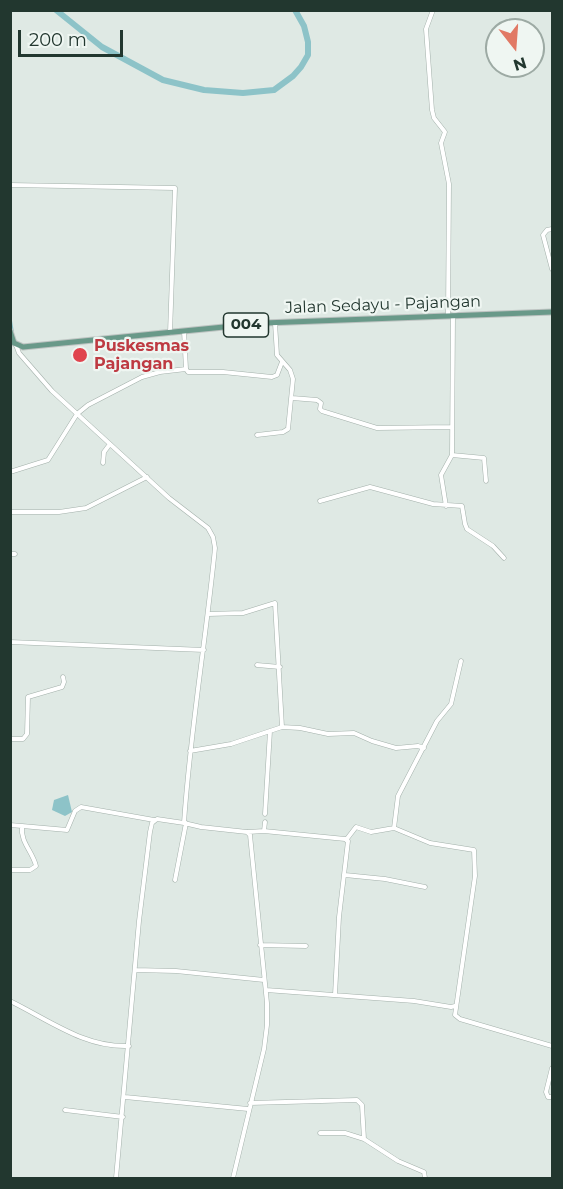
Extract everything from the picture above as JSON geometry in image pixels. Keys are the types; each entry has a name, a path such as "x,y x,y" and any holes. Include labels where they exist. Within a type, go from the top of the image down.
{"main road":[{"name":"Jalan Sedayu - Pajangan","path":"15,347 275,323 552,312"},
{"path":"10,331 15,347"}],"street":[{"path":"433,10 426,29 430,100 434,118 445,132 441,143 449,184 452,455 441,475 446,506"},
{"path":"10,185 175,188 170,333"},
{"path":"552,229 545,231 543,235 552,269"},
{"path":"257,435 287,430 292,398 292,374 277,353 275,323"},
{"path":"184,332 186,369"},
{"path":"15,347 52,391 211,532 215,548 190,751 185,823 175,880"},
{"path":"10,472 48,460 77,414 88,405 142,377 186,369 188,372 223,372 270,377 277,375 282,362"},
{"path":"292,398 317,400 321,403 322,411 371,427 452,428"},
{"path":"103,463 104,452 110,444"},
{"path":"452,455 483,458 486,481"},
{"path":"10,512 59,512 86,508 147,477"},
{"path":"320,501 370,487 446,506 462,506 467,529 493,546 504,558"},
{"path":"208,614 243,613 275,603 282,727"},
{"path":"10,642 204,650"},
{"path":"394,828 398,796 437,721 453,700 461,662"},
{"path":"257,665 280,667"},
{"path":"10,739 23,739 27,735 29,696 62,687 63,677"},
{"path":"190,751 231,744 282,727 328,734 354,733 396,748 418,746 424,748"},
{"path":"266,814 270,731"},
{"path":"10,825 67,830 75,811 81,807 201,827 346,840"},
{"path":"116,1179 135,970 150,832 154,820"},
{"path":"264,831 265,822"},
{"path":"10,870 30,870 36,866 24,840 22,826"},
{"path":"346,840 356,827 371,832 394,828 424,841 470,848 476,852 474,891 455,1015 552,1046"},
{"path":"233,1179 264,1049 267,1025 266,990 251,843 247,832"},
{"path":"335,995 339,917 349,844 346,840"},
{"path":"345,875 385,879 424,887"},
{"path":"260,945 306,946"},
{"path":"135,970 176,971 264,980"},
{"path":"266,990 456,1006"},
{"path":"10,1001 55,1025 94,1042 109,1046 129,1046"},
{"path":"552,1068 546,1092 548,1097 552,1098"},
{"path":"125,1097 248,1109"},
{"path":"250,1103 357,1100 362,1105 364,1138"},
{"path":"65,1110 123,1117"},
{"path":"320,1133 345,1133 364,1138 398,1161 424,1172 425,1179"}],"water":[{"path":"68,795 72,812 65,816 52,810 54,800"}],"waterway":[{"path":"56,10 102,47 163,80 204,90 243,93 274,90 301,67 308,55 308,42 304,26 295,10"},
{"path":"10,313 13,331"}],"place":[{"name":"Puskesmas Pajangan","path":"80,355"}]}
